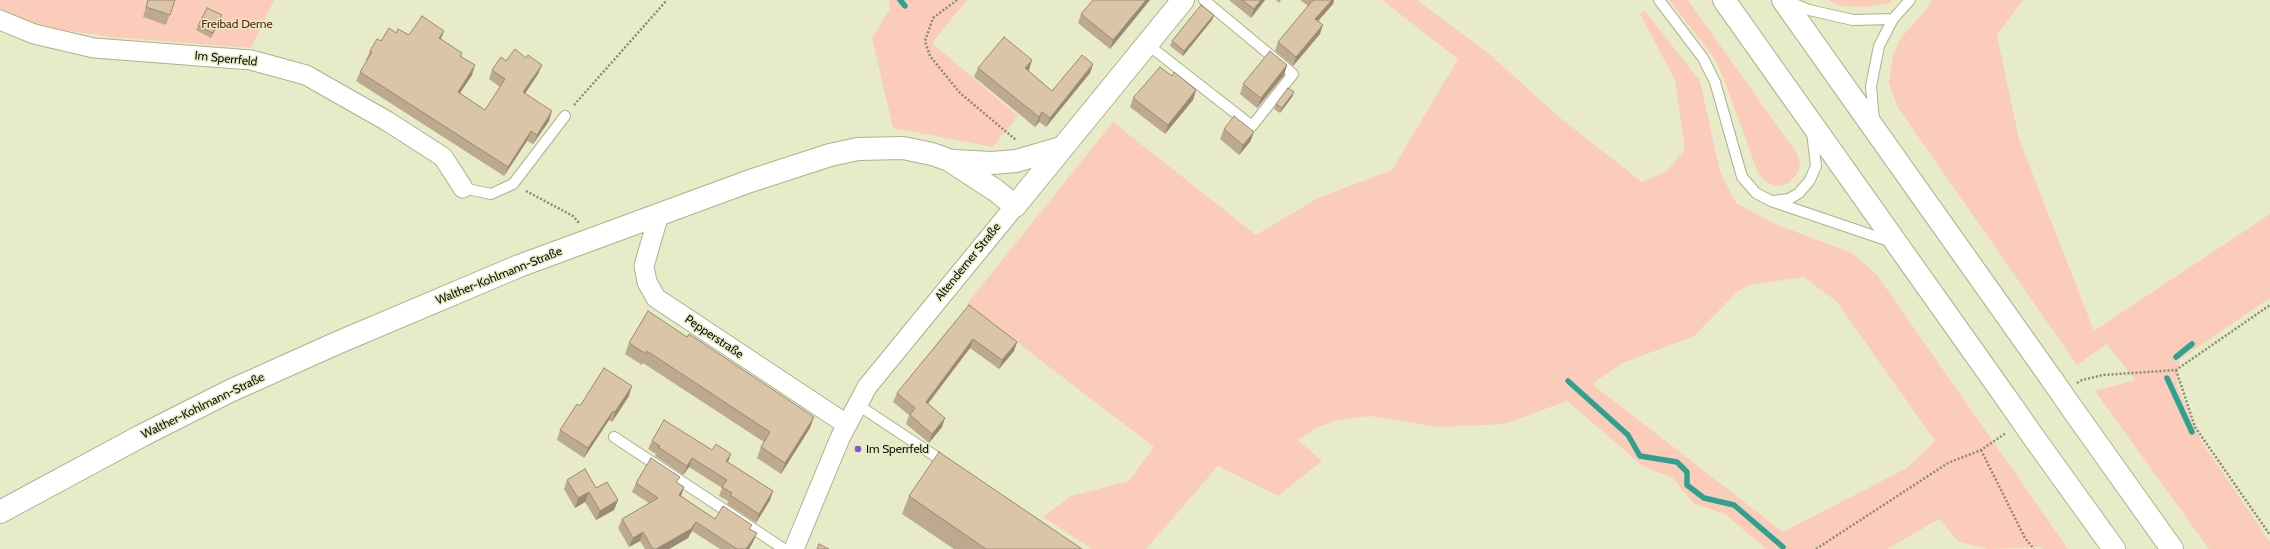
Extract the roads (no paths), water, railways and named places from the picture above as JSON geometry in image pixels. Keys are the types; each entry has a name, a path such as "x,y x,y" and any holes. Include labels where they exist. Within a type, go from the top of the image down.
{"main road":[{"name":"Altenderner Straße","path":"1015,206 1183,0"},
{"path":"1724,0 1810,120 2020,424 2114,549"},
{"path":"1784,0 2172,549"},
{"name":"Walther-Kohlmann-Straße","path":"0,512 141,436 238,388 337,343 520,266 794,166 858,149 903,148 932,154 949,160 995,190 1015,206"},
{"path":"949,160 992,164 1035,156 1061,148"}],"street":[{"name":"Im Sperrfeld","path":"0,20 34,34 94,48 252,60 306,75 387,121 442,157 463,188"},
{"name":"Altenderner Straße","path":"794,549 846,424 878,372 1015,206"},
{"name":"Pepperstraße","path":"659,214 644,266 646,282 656,298 846,424"}],"lane":[{"path":"1147,44 1252,126 1293,74 1204,0"},
{"path":"1659,0 1703,58 1715,82 1742,177 1756,193 1771,201 1896,244"},
{"path":"1784,0 1809,10 1853,20 1893,19"},
{"path":"1875,128 1871,86 1879,46 1893,19 1910,0"},
{"path":"463,188 491,194 513,184 565,116"},
{"path":"1771,201 1790,198 1799,193 1810,180 1816,166 1810,120"},
{"path":"858,405 938,458"},
{"path":"614,437 784,549"}],"waterway":[{"path":"900,0 905,6"},
{"path":"2176,357 2192,344"},
{"path":"2167,378 2192,432"},
{"path":"1568,381 1628,435 1640,456 1677,462 1687,472 1687,485 1704,498 1734,505 1783,547"}],"place":[{"name":"Im Sperrfeld","path":"858,449"}],"park label":[{"name":"Freibad Derne","path":"237,24"}]}
